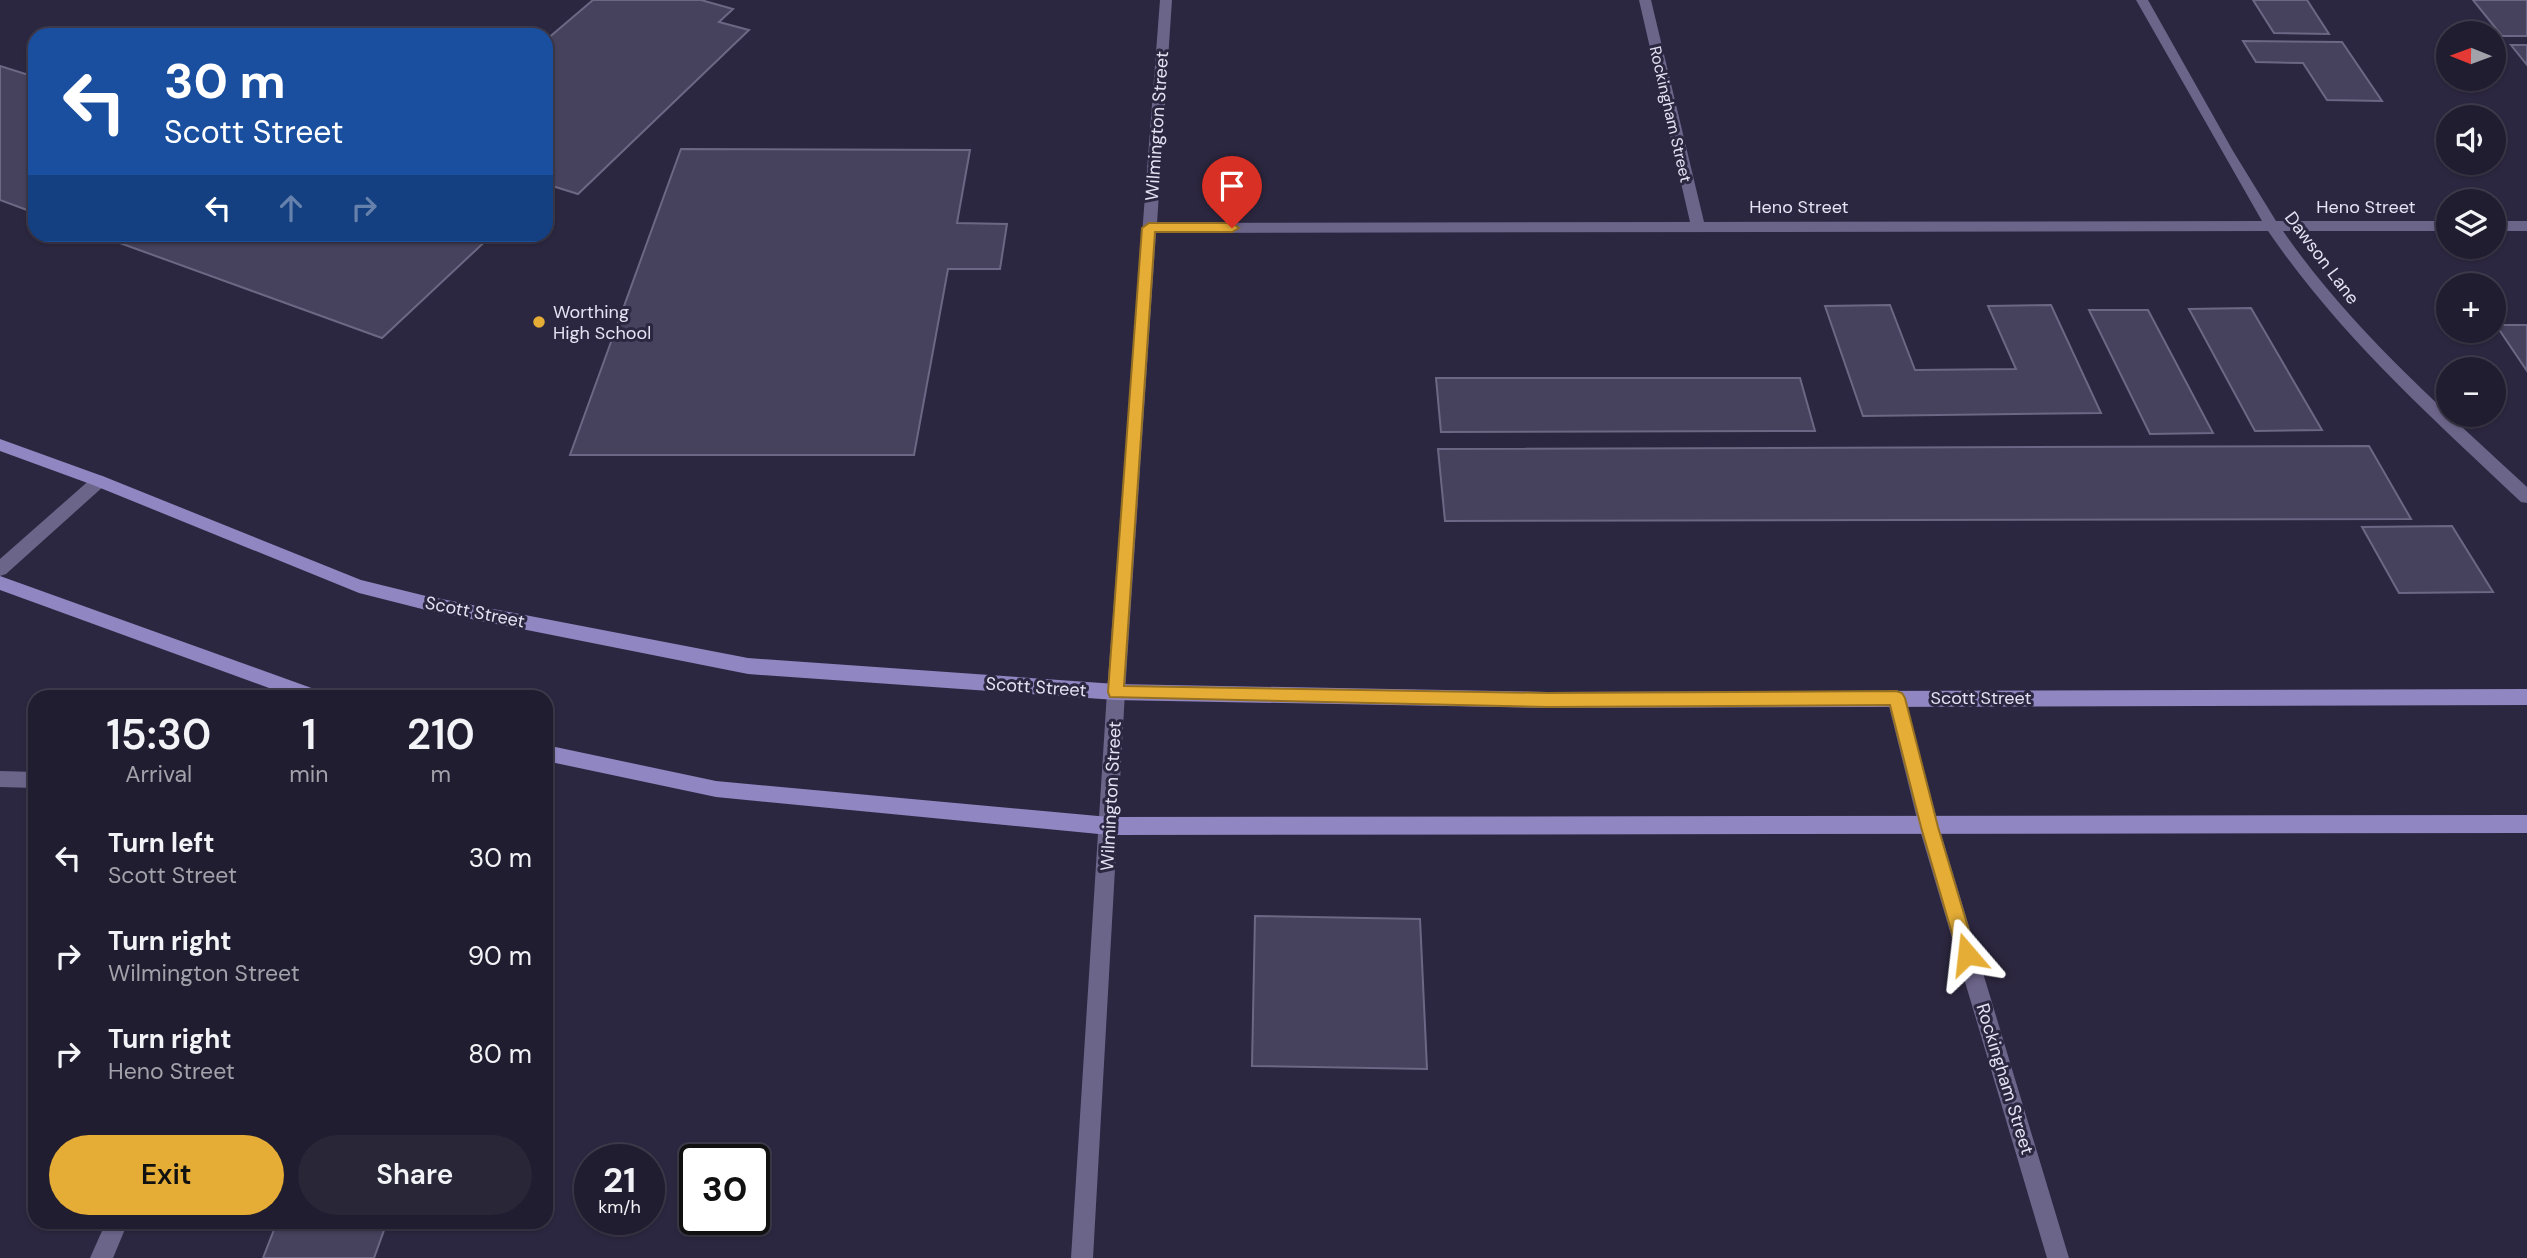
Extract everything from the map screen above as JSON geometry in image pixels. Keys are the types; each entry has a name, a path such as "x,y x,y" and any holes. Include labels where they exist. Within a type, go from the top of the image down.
{"main road":[{"name":"Scott Street","path":"0,445 99,481 359,586 426,603 748,666 1116,692 1547,700 2527,697"},
{"path":"0,583 294,690"},
{"path":"553,754 716,789 1109,826 1930,827 2527,824"}],"street":[{"name":"Wilmington Street","path":"1082,1258 1116,692 1166,0"},
{"name":"Rockingham Street","path":"1645,0 1698,227"},
{"name":"Dawson Lane","path":"2141,0 2272,226 2323,296 2361,338 2527,497"},
{"name":"Heno Street","path":"1149,228 2436,226"},
{"path":"2506,226 2527,226"},
{"path":"0,569 99,481"},
{"name":"Rockingham Street","path":"1896,698 1930,827 2058,1258"},
{"path":"0,779 28,780"},
{"path":"101,1258 114,1229"}],"building":[{"path":"593,0 701,0 733,9 719,22 749,30 578,194 553,186 553,34"},
{"path":"2253,0 2307,0 2329,34 2274,33"},
{"path":"2473,0 2527,0 2527,36 2506,36 2506,21 2490,21"},
{"path":"2243,41 2342,42 2382,101 2327,100 2303,63 2256,62"},
{"path":"2511,45 2527,45 2527,65"},
{"path":"0,66 28,75 28,210 0,200"},
{"path":"681,149 970,150 957,223 1007,224 1000,269 948,269 914,455 570,455"},
{"path":"117,242 484,242 382,338"},
{"path":"1890,305 1915,370 2016,369 1988,306 2051,305 2101,413 1863,416 1825,306"},
{"path":"2251,308 2322,430 2255,431 2189,309"},
{"path":"2089,310 2148,310 2213,433 2150,434"},
{"path":"2506,325 2527,325 2527,371 2506,340"},
{"path":"1436,378 1800,378 1815,431 1441,432"},
{"path":"2369,446 2411,519 1445,521 1438,449"},
{"path":"2452,526 2493,592 2399,593 2362,527"},
{"path":"1255,916 1420,919 1427,1069 1252,1066"},
{"path":"274,1229 384,1229 374,1258 263,1258"}],"place":[{"name":"Worthing High School","path":"539,322"}],"route":[{"path":"1232,228 1149,228 1116,692 1547,700 1896,698 1967,954"}]}
